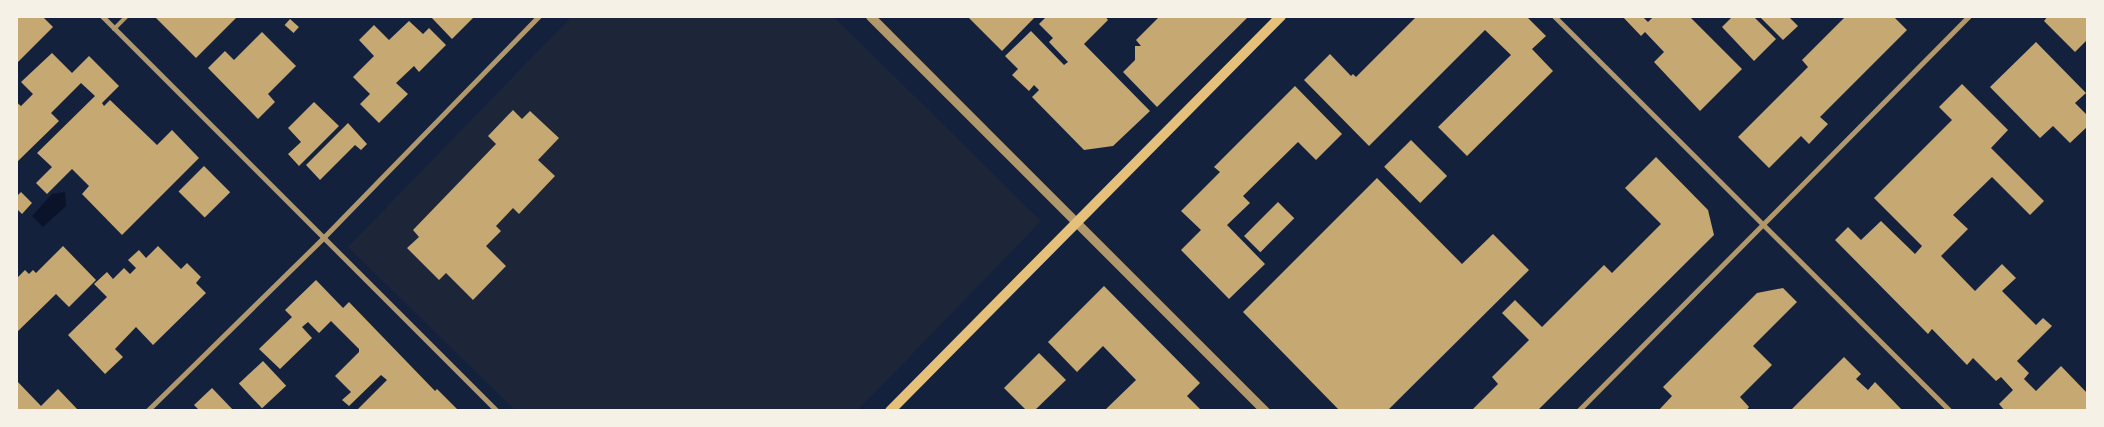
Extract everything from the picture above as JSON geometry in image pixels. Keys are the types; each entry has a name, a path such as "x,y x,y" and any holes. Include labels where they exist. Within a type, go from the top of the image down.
{"main road":[{"path":"890,411 1281,16"}],"street":[{"path":"102,16 496,411"},
{"path":"147,411 323,238 539,16"},
{"path":"870,16 1264,411"},
{"path":"1554,16 1950,411"},
{"path":"1578,411 1969,16"}],"lane":[{"path":"114,29 127,16"}],"shaded area":[{"path":"572,16 833,16 1041,221 857,411 516,411 348,247"},
{"path":"65,192 66,206 43,227 32,216 52,194"}],"building":[{"path":"16,16 42,16 53,27 16,64"},
{"path":"154,16 238,16 196,58"},
{"path":"430,16 475,16 452,39"},
{"path":"967,16 1036,16 1002,51"},
{"path":"1047,16 1105,16 1108,20 1084,44 1150,111 1113,146 1084,150 1032,97 1039,90 1034,85 1029,91 1012,75 1018,69 1005,56 1031,31 1064,65 1068,62 1049,42 1053,38 1039,24"},
{"path":"1160,16 1249,16 1157,107 1123,72 1135,60 1135,46 1141,46 1136,40"},
{"path":"1413,16 1526,16 1546,36 1532,49 1553,71 1467,156 1438,127 1511,55 1485,30 1369,146 1304,80 1330,54 1351,76 1353,74 1356,77 1415,18"},
{"path":"1622,16 1642,16 1648,22 1654,16 1689,16 1742,69 1700,111 1654,62 1664,52 1645,32 1641,36"},
{"path":"1733,16 1753,16 1776,39 1754,61 1722,27"},
{"path":"1759,16 1788,16 1798,26 1783,40"},
{"path":"1843,16 1893,16 1907,30 1820,117 1828,124 1809,144 1801,136 1769,168 1738,137 1808,67 1802,60 1844,18"},
{"path":"2048,16 2088,16 2088,39 2075,52 2044,21"},
{"path":"290,19 299,27 294,33 285,25"},
{"path":"409,21 423,34 429,28 446,45 419,72 414,66 396,83 408,94 379,123 360,104 370,94 353,77 374,56 359,40 374,25 389,40"},
{"path":"262,32 296,66 268,94 275,102 258,119 208,68 225,51 234,60"},
{"path":"2036,42 2086,93 2075,103 2088,116 2088,126 2070,143 2053,126 2040,138 1990,87"},
{"path":"52,53 72,73 89,56 119,86 102,103 104,106 110,100 157,145 172,130 199,158 122,235 82,194 89,186 72,169 47,194 36,183 52,167 37,153 95,96 81,83 51,113 59,121 18,161 16,159 16,102 21,106 33,94 21,82"},
{"path":"1962,84 2008,130 1991,148 2044,201 2030,215 1992,177 1953,215 1968,229 1941,256 1975,291 2002,264 2016,278 2002,291 2036,325 2043,318 2052,326 2017,361 2029,373 2024,379 2036,391 2061,366 2088,394 2088,411 2005,411 1999,404 2013,390 2001,377 1996,381 1973,358 1967,365 1932,329 1928,334 1835,240 1848,227 1861,240 1881,221 1915,254 1922,246 1874,198 1952,120 1939,107"},
{"path":"1295,86 1342,134 1316,160 1298,142 1243,196 1250,203 1227,225 1265,264 1229,299 1181,250 1201,230 1181,211 1220,172 1214,167"},
{"path":"314,102 339,126 299,166 288,154 301,142 288,128"},
{"path":"513,110 522,119 530,111 559,138 538,160 555,176 519,214 513,208 496,226 501,231 486,246 506,266 473,300 446,273 439,280 407,248 419,237 413,230 496,144 488,136"},
{"path":"348,123 367,144 361,150 355,145 320,180 306,165"},
{"path":"1411,140 1447,176 1420,203 1384,167"},
{"path":"1656,157 1708,210 1714,235 1537,411 1471,411 1498,384 1492,377 1529,340 1502,313 1515,300 1542,327 1604,265 1612,273 1661,224 1625,188"},
{"path":"204,166 230,192 205,218 179,191"},
{"path":"1377,178 1462,264 1493,234 1529,270 1387,411 1340,411 1243,312"},
{"path":"21,192 32,203 22,214 16,208 16,197"},
{"path":"1278,202 1294,218 1260,252 1244,236"},
{"path":"63,246 96,280 69,307 56,294 16,333 16,279 25,270 29,274 33,270 36,273"},
{"path":"158,246 181,269 187,263 201,277 196,283 206,293 153,345 136,327 115,349 123,357 105,374 68,335 107,297 94,284 107,272 113,279 124,268 130,274 136,268 128,260 139,250 146,258"},
{"path":"316,280 343,308 349,302 435,391 437,389 459,411 356,411 387,380 381,375 349,406 342,400 351,392 335,376 359,352 359,349 331,321 319,333 308,322 302,327 312,338 280,369 259,349 292,317 285,310"},
{"path":"1104,286 1200,383 1187,396 1202,411 1108,411 1106,409 1136,380 1103,346 1077,372 1048,342"},
{"path":"1783,288 1797,302 1753,346 1772,365 1740,397 1749,407 1746,411 1658,411 1672,396 1663,387 1757,293"},
{"path":"1039,353 1066,380 1034,411 1027,411 1004,388"},
{"path":"1844,357 1861,374 1856,379 1868,390 1875,382 1903,411 1790,411"},
{"path":"263,361 286,386 262,408 239,384"},
{"path":"16,380 41,406 58,389 79,411 16,411"},
{"path":"212,388 234,411 200,411 194,405"}]}
